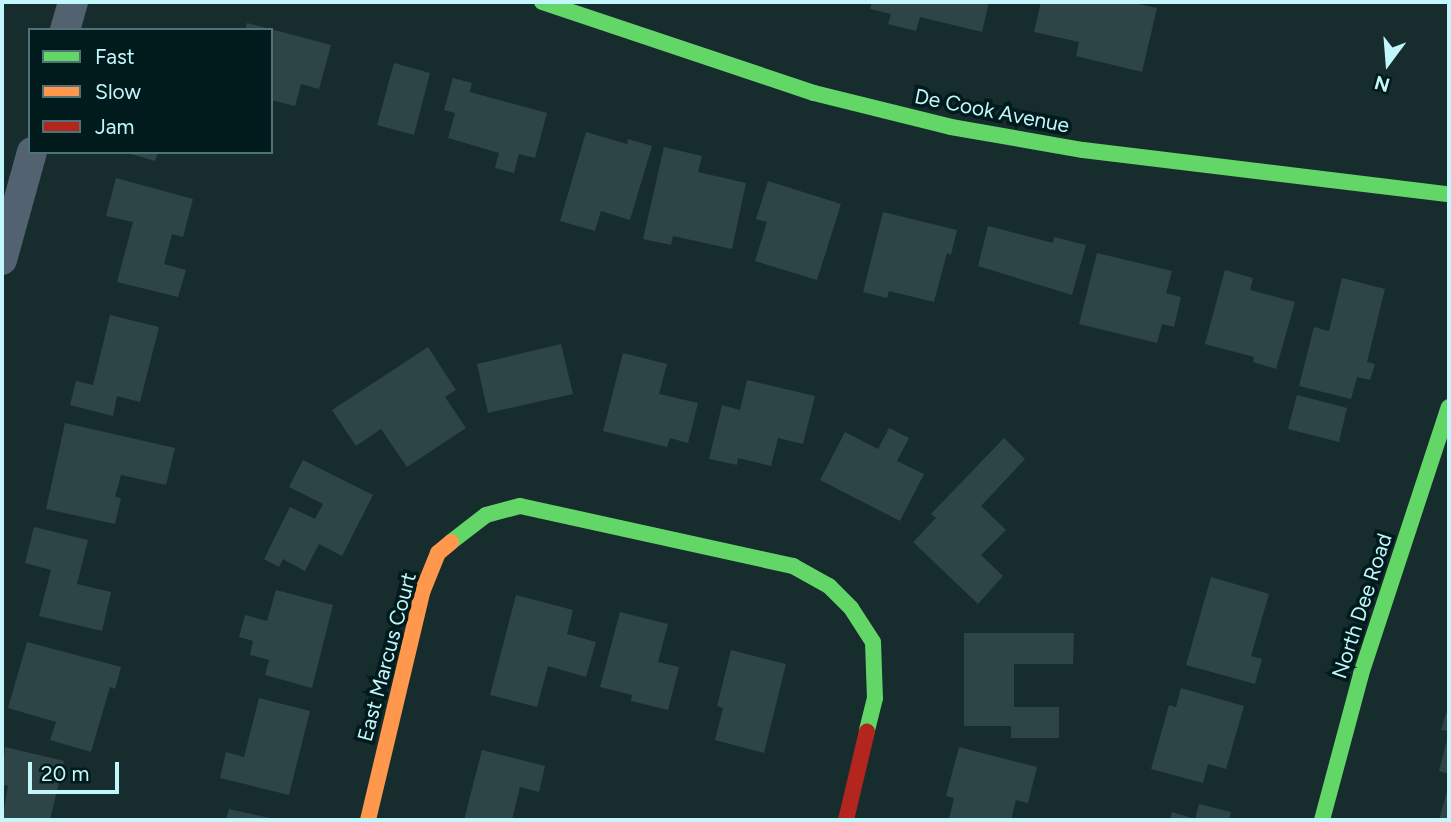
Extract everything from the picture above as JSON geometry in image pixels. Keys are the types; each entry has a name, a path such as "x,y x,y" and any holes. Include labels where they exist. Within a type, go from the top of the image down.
{"street":[{"path":"66,28 73,2"},
{"name":"De Cook Avenue","path":"542,2 814,93 951,127 1083,150 1449,194"},
{"path":"2,260 31,154"},
{"name":"North Dee Road","path":"1322,820 1361,674 1449,407"},
{"name":"East Marcus Court","path":"368,820 423,590 438,553 486,515 520,506 639,530 793,566 829,586 851,608 873,642 875,698 846,820"}],"building":[{"path":"872,2 989,2 982,32 920,17 916,31 888,24 891,14 870,9"},
{"path":"1041,2 1129,2 1157,8 1142,72 1076,56 1079,42 1034,32"},
{"path":"247,23 266,28 246,28"},
{"path":"273,30 331,45 319,89 301,84 295,106 273,100"},
{"path":"394,63 430,73 414,135 377,125"},
{"path":"453,78 472,83 470,92 547,113 535,158 519,154 514,173 495,168 499,153 448,138 455,113 444,110"},
{"path":"586,132 627,144 628,139 652,146 630,220 601,211 595,231 560,221"},
{"path":"664,147 702,156 698,172 746,183 732,249 673,236 671,245 643,239"},
{"path":"131,154 157,154 155,161"},
{"path":"116,178 193,199 183,237 172,234 164,264 186,270 178,297 117,282 133,222 106,216"},
{"path":"768,181 841,204 817,280 755,261 767,222 756,219"},
{"path":"883,212 957,230 951,255 947,253 934,302 889,291 887,298 863,292"},
{"path":"988,226 1053,243 1054,237 1086,245 1072,295 978,266"},
{"path":"1097,253 1172,271 1166,293 1181,297 1174,327 1162,324 1157,343 1079,324"},
{"path":"1225,270 1253,278 1250,290 1295,302 1276,369 1253,362 1254,357 1205,344"},
{"path":"1342,278 1385,289 1367,362 1375,364 1370,380 1357,377 1351,399 1299,386 1314,327 1329,331"},
{"path":"110,315 159,327 140,402 117,396 113,416 70,405 76,381 93,385"},
{"path":"561,344 573,394 488,413 477,364"},
{"path":"428,347 456,390 445,397 466,428 407,467 381,429 356,446 332,410"},
{"path":"623,353 667,364 659,394 698,403 688,443 670,438 667,447 603,431"},
{"path":"747,380 815,396 803,444 778,438 771,466 738,458 737,465 709,459 722,405 740,410"},
{"path":"1297,395 1347,408 1339,442 1288,429"},
{"path":"65,423 175,448 166,485 121,475 115,497 121,498 115,524 46,509"},
{"path":"889,428 909,438 897,461 924,474 900,521 820,480 845,432 878,449"},
{"path":"1004,438 1025,459 981,506 1006,530 981,555 1003,576 978,604 913,542 936,518 931,514"},
{"path":"303,460 373,495 342,556 319,544 305,571 283,559 279,567 264,559 290,507 315,519 323,504 289,487"},
{"path":"34,527 88,540 77,584 111,592 102,631 39,616 51,570 25,563"},
{"path":"1211,577 1269,594 1251,656 1262,659 1255,684 1186,665"},
{"path":"276,590 333,605 312,688 265,675 269,660 250,655 253,641 239,637 245,615 267,621"},
{"path":"516,595 573,610 567,634 596,642 586,677 548,666 537,707 490,695"},
{"path":"620,612 668,624 658,662 679,667 668,710 631,701 632,695 600,687"},
{"path":"964,633 1074,633 1073,664 1014,664 1014,707 1059,707 1059,738 1011,738 1011,726 964,726"},
{"path":"27,642 121,667 115,689 110,687 91,752 50,740 56,722 8,708"},
{"path":"731,650 786,664 764,753 715,740 723,708 717,706"},
{"path":"1181,688 1244,706 1226,769 1208,764 1203,783 1151,769 1169,705 1176,707"},
{"path":"259,698 310,711 289,795 220,778 226,752 244,757"},
{"path":"1446,713 1449,714 1449,731 1441,730"},
{"path":"1449,736 1449,774 1439,771"},
{"path":"5,747 64,761 50,820 2,820 8,786 2,784"},
{"path":"959,747 1037,767 1028,803 1016,800 1011,820 949,819 954,798 946,796"},
{"path":"482,750 545,766 539,792 520,787 512,820 464,820"},
{"path":"1447,791 1449,820 1439,820"},
{"path":"1199,804 1231,812 1229,820 1170,820 1172,812 1195,819"},
{"path":"229,809 274,819 274,820 226,820"}],"traffic: fast":[{"path":"542,2 814,93 951,127 1083,150 1449,194"},
{"path":"1322,820 1361,674 1449,407"},
{"path":"451,542 486,515 520,506 793,566 829,586 851,608 873,642 875,698 867,731"}],"traffic: slow":[{"path":"368,820 423,590 438,553 451,542"}],"traffic: jam":[{"path":"846,820 867,731"}]}
